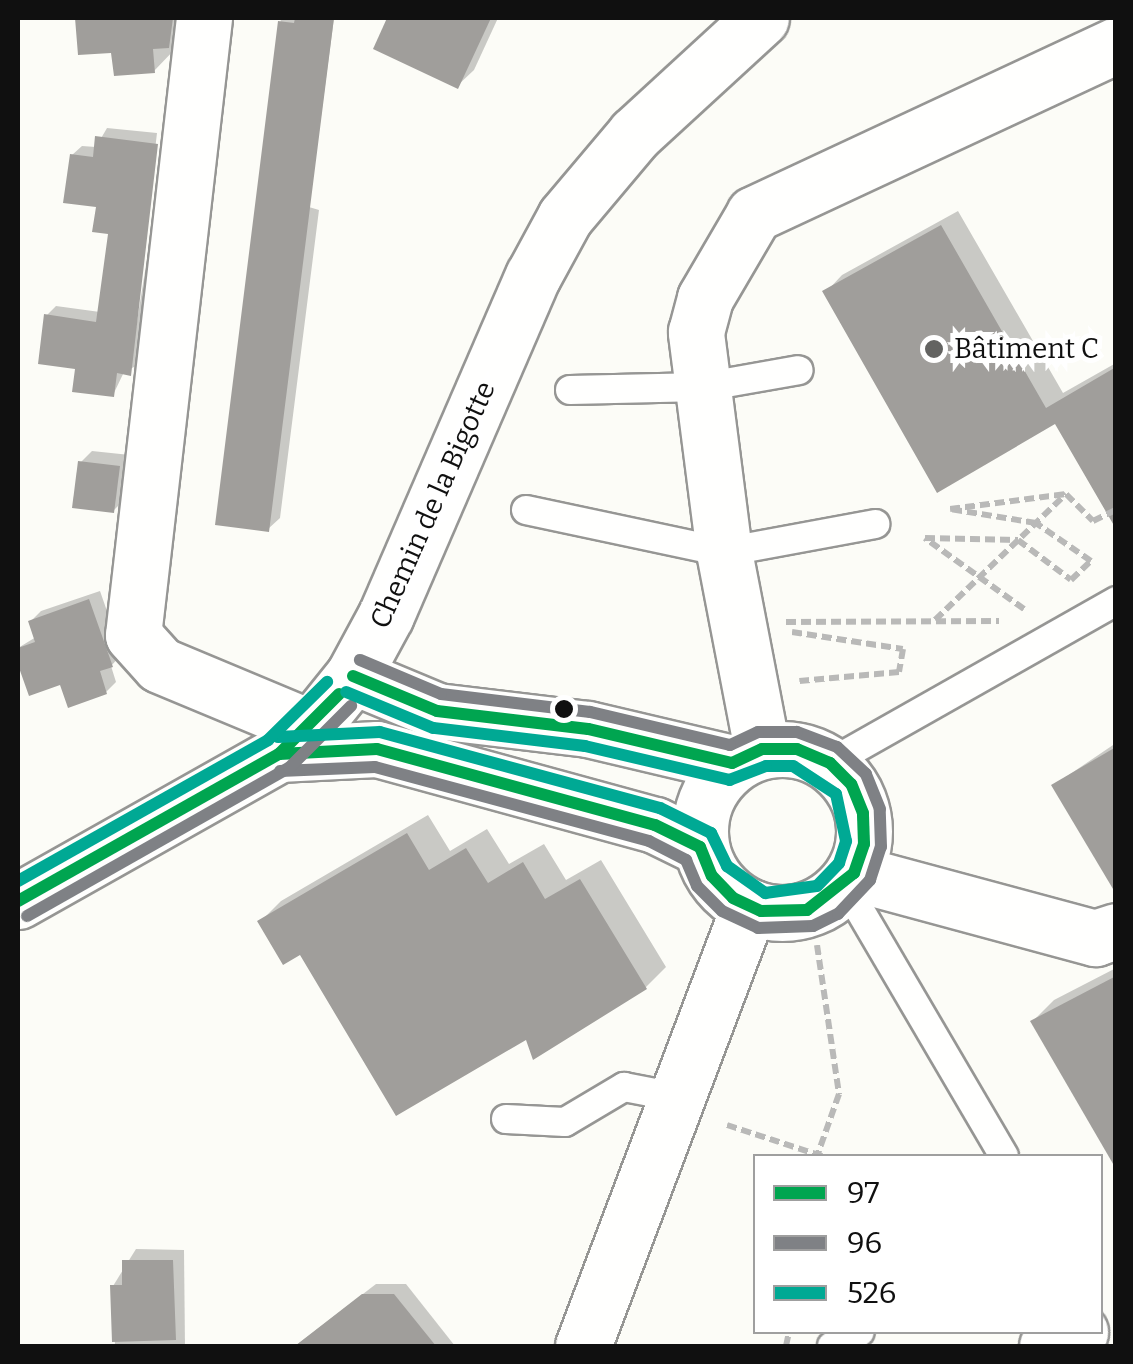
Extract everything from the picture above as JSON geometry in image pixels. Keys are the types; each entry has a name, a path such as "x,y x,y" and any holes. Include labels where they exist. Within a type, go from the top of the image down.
{"street":[{"path":"204,18 133,635 160,664 295,741 377,750 655,825 700,847"},
{"name":"Chemin de la Bigotte","path":"18,901 295,741 353,676 565,217 635,134 760,18"},
{"path":"353,676 437,711 588,729 747,756 797,749 830,763 851,784 863,813 864,844 849,879 807,910 784,914 748,906 712,876 700,847 704,801 747,756 750,685 762,623 724,552 696,332 705,298 754,214 1116,45"},
{"path":"849,879 1095,938 1116,931"},
{"path":"582,1346 748,906"},
{"path":"1047,1346 1075,1334"}],"lane":[{"path":"570,390 703,387 799,370"},
{"path":"526,510 724,552 875,524"},
{"path":"830,763 1116,601"},
{"path":"849,879 1003,1154"},
{"path":"506,1119 565,1122 624,1087 676,1098"},
{"path":"832,1346 856,1334"}],"path":[{"path":"1066,494 1093,521 1116,510"},
{"path":"1019,618 1031,615 925,538 1018,540 1071,580 1091,560 1036,522 950,508 1066,494"},
{"path":"934,621 1066,494"},
{"path":"762,623 1007,621"},
{"path":"750,685 899,672 903,649 794,635 762,623"},
{"path":"817,945 839,1094 820,1154"},
{"path":"727,1125 813,1154"}],"building":[{"path":"75,18 173,18 169,48 153,49 155,73 114,76 111,53 78,55"},
{"path":"295,18 334,18 269,532 215,525 278,21 294,23"},
{"path":"387,18 491,18 458,89 373,49"},
{"path":"95,136 158,144 131,376 117,373 114,397 72,392 75,369 38,364 44,314 96,322 108,234 92,232 96,207 63,203 70,154 93,157"},
{"name":"Bâtiment C","path":"941,225 1046,408 1116,367 1116,529 1055,424 937,493 822,291"},
{"path":"78,461 120,466 114,513 72,508"},
{"path":"89,599 113,667 100,671 107,694 68,708 60,685 29,696 18,665 18,648 35,642 28,621"},
{"path":"1116,747 1116,894 1051,785"},
{"path":"407,833 429,870 466,848 488,883 523,862 545,899 580,879 647,989 533,1060 526,1040 396,1116 300,955 283,965 257,921"},
{"path":"1116,976 1116,1169 1030,1021"},
{"path":"122,1260 173,1260 176,1340 112,1342 110,1285 122,1285"},
{"path":"362,1294 394,1294 436,1346 295,1346"}],"transit line":[{"name":"96","path":"280,771 375,767 649,841 686,860 697,886 722,911 758,928 813,926 838,914 870,880 881,847 880,809 866,774 837,747 797,732 758,732 730,745 590,712 441,694 360,660"},
{"name":"97","path":"279,754 377,749 655,825 700,847 712,876 733,898 761,911 807,910 854,873 864,844 863,813 851,784 830,763 797,749 762,749 732,763 588,729 437,711 353,676"},
{"name":"526","path":"18,881 268,740 327,682"},
{"name":"526","path":"278,737 380,732 660,808 711,833 727,866 765,893 817,886 839,863 846,841 836,794 793,766 766,766 730,780 585,746 433,728 346,692"},
{"name":"97","path":"18,901 279,754 339,694"},
{"name":"96","path":"27,916 289,768 351,706"}],"place":[{"name":"Bâtiment C","path":"934,349"}]}
